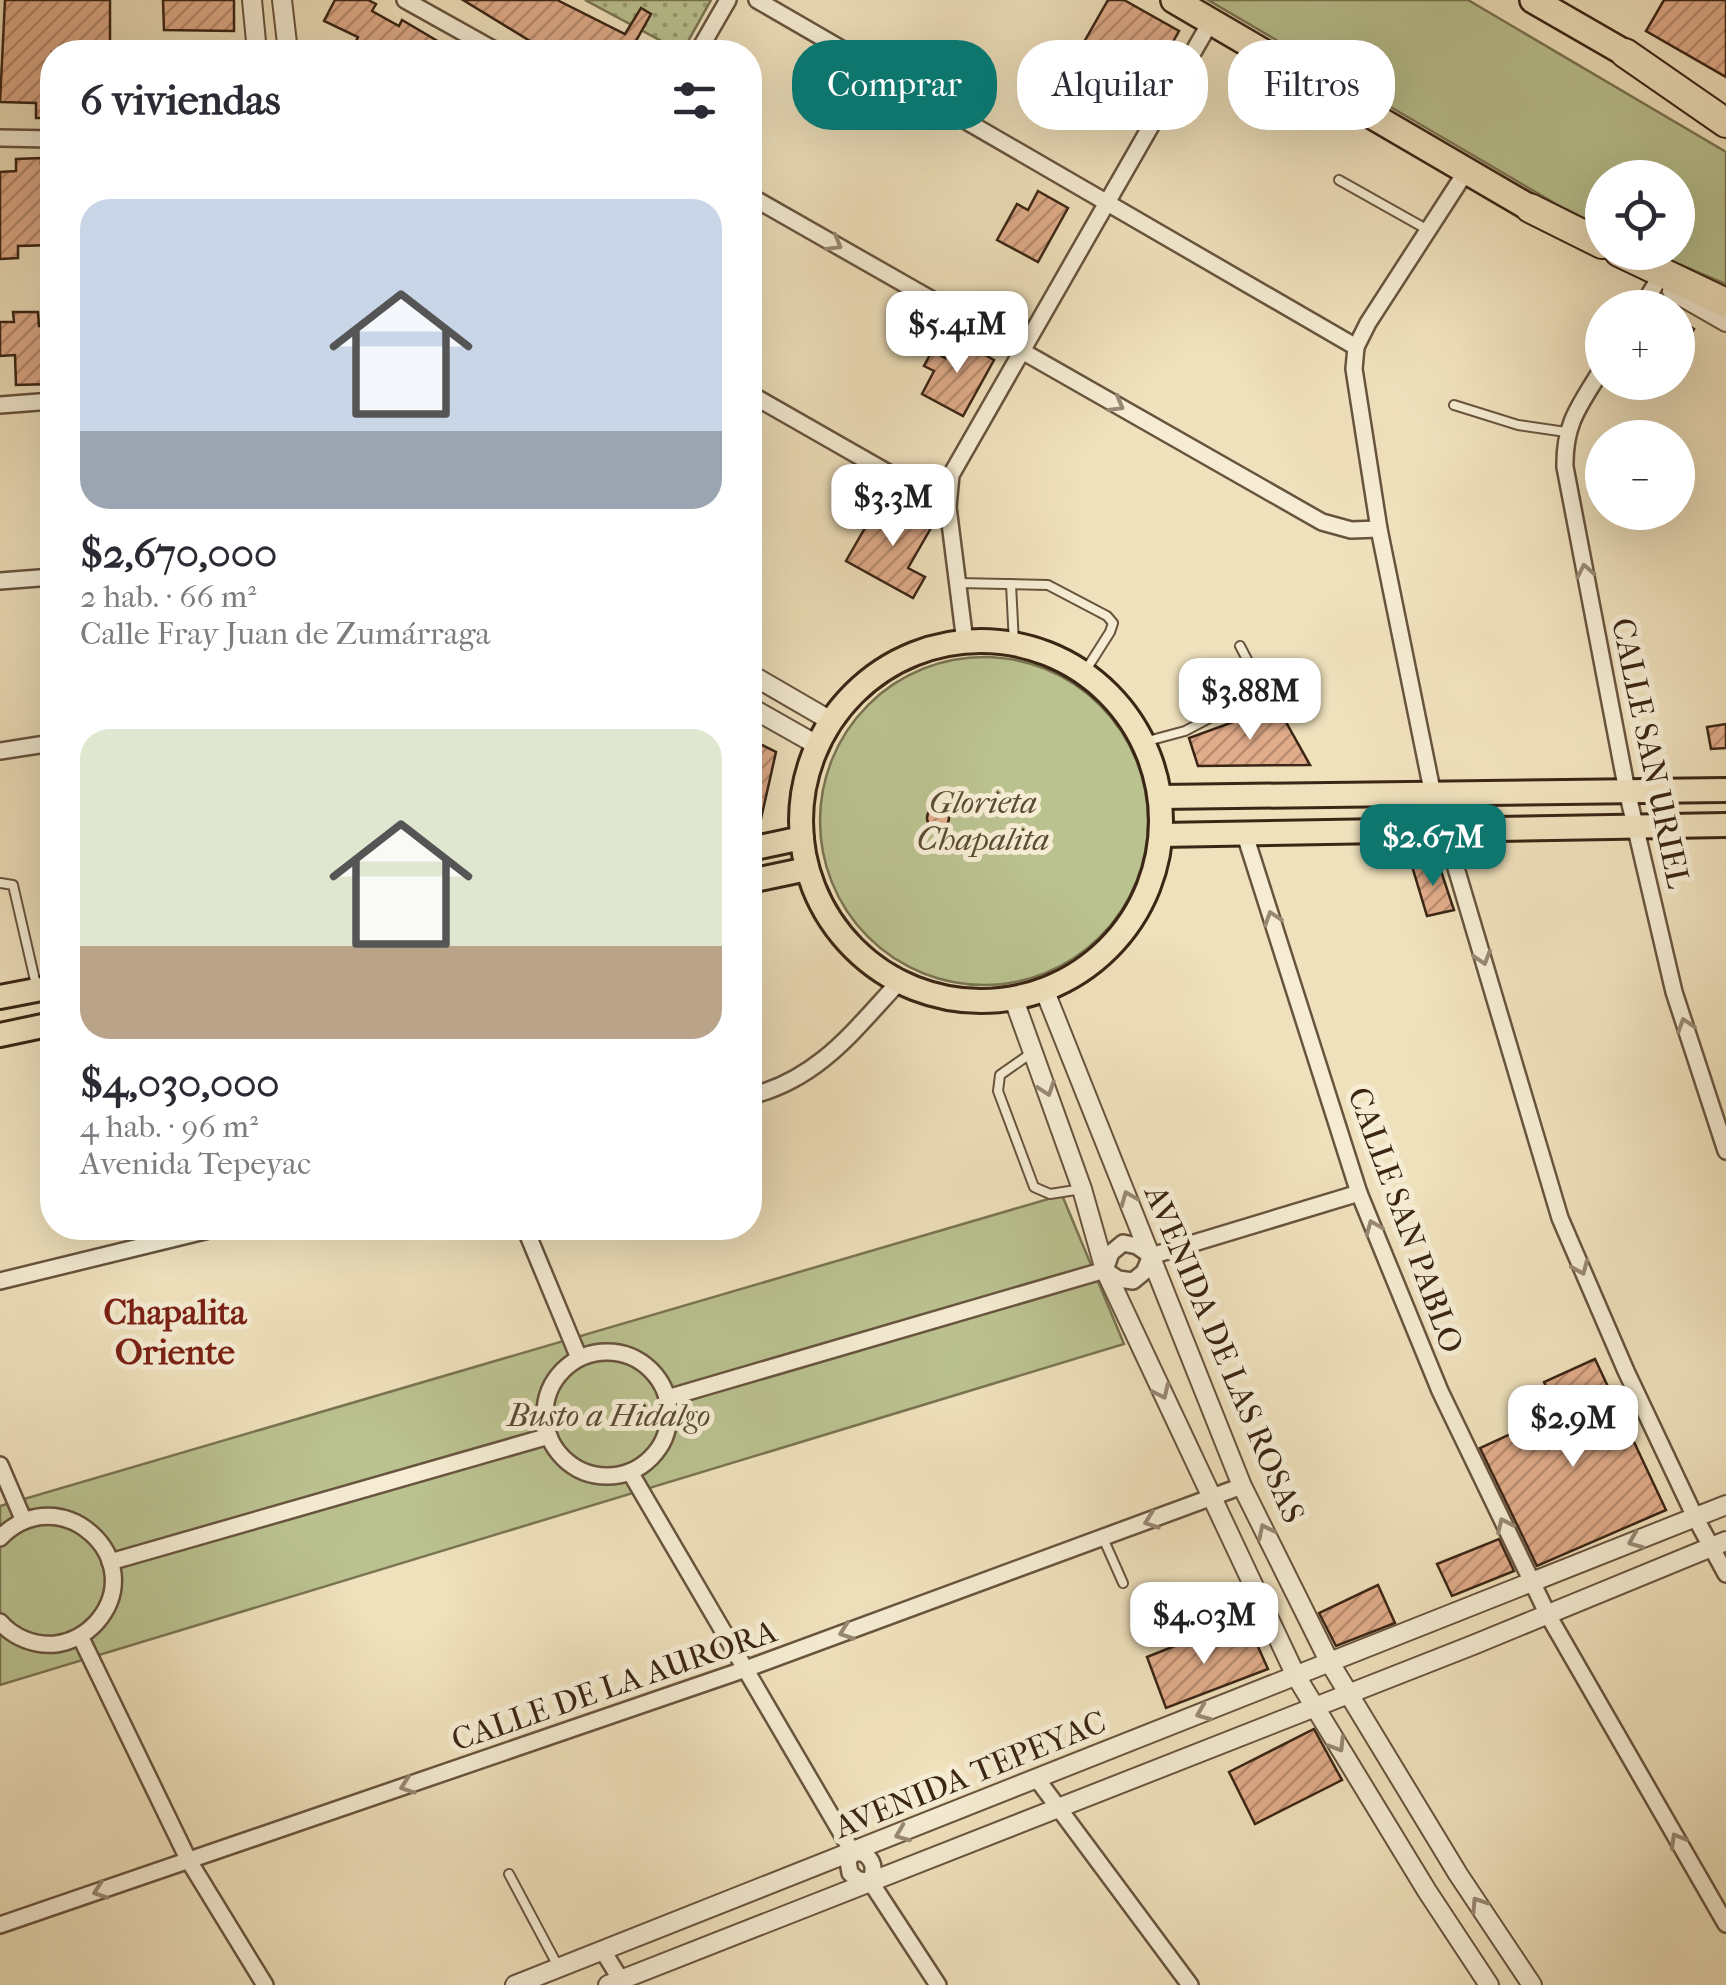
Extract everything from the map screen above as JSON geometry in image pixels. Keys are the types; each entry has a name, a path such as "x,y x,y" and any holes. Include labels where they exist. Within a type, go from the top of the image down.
{"highway":[{"path":"1174,0 1585,238"},
{"path":"1533,0 1625,54 1726,124"},
{"path":"1657,270 1726,303"}],"main road":[{"path":"966,642 1014,644 1050,655 1084,673 1108,692 1128,716 1144,742 1160,797 1161,835 1155,868 1143,900 1125,929 1102,954 1075,974 1044,989 1013,998 955,998 900,981 868,960 842,935 821,904 802,838 806,775 831,721 858,690 890,666 914,654 966,642"},
{"path":"1160,797 1726,790"},
{"path":"1161,835 1726,825"},
{"path":"762,846 802,838"},
{"path":"762,879 808,869"},
{"path":"0,997 40,989"},
{"path":"0,1035 40,1027"}],"street":[{"path":"252,0 256,40"},
{"path":"282,0 287,40"},
{"path":"405,0 477,40"},
{"path":"705,40 728,0"},
{"path":"757,0 1356,347"},
{"path":"966,642 948,506 952,474 1211,20"},
{"path":"1625,54 1726,114"},
{"path":"0,138 40,140"},
{"path":"1433,795 1379,528 1356,392 1356,347 1368,322 1467,170"},
{"path":"762,203 1322,522 1351,530 1379,528"},
{"path":"1638,270 1726,322"},
{"path":"1652,290 1657,282"},
{"path":"1566,432 1585,399"},
{"path":"762,401 948,506"},
{"path":"0,405 40,403"},
{"name":"CALLE SAN URIEL","path":"1566,432 1566,467 1627,792 1674,992 1726,1151"},
{"path":"0,581 40,578"},
{"path":"762,681 831,721"},
{"path":"762,714 818,745"},
{"path":"0,751 40,746"},
{"path":"1445,831 1560,1218 1695,1517 1718,1544 1726,1574"},
{"name":"CALLE SAN PABLO","path":"1245,835 1359,1193 1440,1390 1548,1616 1726,1924"},
{"path":"762,1093 826,1060 900,981"},
{"name":"AVENIDA DE LAS ROSAS","path":"1044,989 1242,1486 1330,1663 1458,1874 1532,1985"},
{"name":"AVENIDA DE LAS ROSAS","path":"1013,998 1082,1188 1105,1270 1296,1676 1488,1985"},
{"path":"1105,1270 1118,1279 1133,1280 1144,1272 1151,1256 1359,1193"},
{"path":"0,1281 168,1240"},
{"path":"531,1240 580,1358"},
{"path":"1105,1270 1111,1252 1122,1244 1137,1246 1151,1256"},
{"path":"668,1398 1105,1270"},
{"path":"606,1352 633,1357 655,1374 668,1398 666,1436 652,1458 630,1472 588,1473 564,1459 549,1436 547,1398 559,1374 580,1358 606,1352"},
{"path":"110,1562 549,1436"},
{"path":"0,1466 24,1521"},
{"path":"630,1472 853,1854 863,1854 872,1861 874,1872 870,1881 938,1985"},
{"name":"CALLE DE LA AURORA","path":"0,1925 744,1670 1242,1486"},
{"name":"AVENIDA TEPEYAC","path":"515,1985 1726,1505"},
{"path":"0,1538 24,1521 50,1516 76,1522 98,1538 110,1562 112,1590 92,1628 80,1636 50,1644 34,1643 20,1638 0,1622"},
{"name":"AVENIDA TEPEYAC","path":"618,1983 1548,1616 1718,1544"},
{"path":"80,1636 189,1861 265,1985"},
{"path":"1038,1778 1190,1985"},
{"path":"602,1951 618,1983"}],"lane":[{"path":"1339,180 1428,230"},
{"path":"1454,406 1518,425 1566,432"},
{"path":"958,583 1048,585 1107,616 1113,623 1110,632 1084,673"},
{"path":"1011,584 1014,644"},
{"path":"1144,742 1186,730 1262,690 1240,646"},
{"path":"0,882 13,885 40,972"},
{"path":"1034,1052 1000,1075 998,1091 1034,1187 1050,1194 1082,1188"},
{"path":"1102,1538 1122,1582"},
{"path":"509,1874 559,1968"}],"green space":[{"path":"585,0 711,0 689,40 660,40"},
{"path":"1208,0 1468,0 1726,152 1726,284 1693,270 1695,160 1585,160 1585,218 1395,110 1395,40 1276,40"},
{"name":"Glorieta Chapalita","path":"968,657 1000,657 1062,676 1111,717 1136,758 1145,789 1145,853 1129,899 1088,948 1062,966 1032,978 1000,985 968,985 906,966 857,925 839,899 827,869 820,837 820,805 839,743 880,694 906,676 936,664"},
{"name":"Busto a Hidalgo","path":"1062,1195 1124,1344 0,1685 0,1506"}],"building":[{"path":"5,0 110,0 110,40 40,40 40,118 36,118 36,103 0,102"},
{"path":"163,0 234,0 234,31 164,30"},
{"path":"335,0 368,0 376,4 372,11 399,26 402,20 436,40 357,40 358,37 324,21"},
{"path":"463,0 557,0 625,34 641,8 651,14 637,40 528,40"},
{"path":"1108,0 1124,0 1179,31 1174,40 1085,40"},
{"path":"1664,0 1726,0 1726,77 1646,31"},
{"path":"40,158 40,245 18,246 18,258 0,259 0,172 16,171 16,159"},
{"path":"1038,191 1068,208 1038,262 997,240 1017,204 1028,210"},
{"path":"13,312 38,312 40,384 16,385 15,355 0,356 0,322 14,322"},
{"path":"956,339 994,360 963,416 922,394 934,371 924,366 932,351 945,358"},
{"path":"901,502 935,521 908,568 925,577 913,598 846,561 869,521 886,530"},
{"path":"1277,706 1310,765 1198,766 1189,738"},
{"path":"1726,724 1726,748 1711,749 1707,727"},
{"path":"762,745 776,752 762,814"},
{"path":"938,807 946,810 946,826 938,829 930,826 927,818 930,810"},
{"path":"1438,862 1454,910 1427,916 1412,866"},
{"path":"1595,1359 1666,1510 1537,1566 1480,1448 1558,1412 1544,1382"},
{"path":"1499,1539 1514,1571 1452,1596 1437,1564"},
{"path":"1378,1585 1395,1623 1336,1646 1319,1613"},
{"path":"1251,1631 1268,1669 1166,1708 1147,1657 1197,1637 1205,1648"},
{"path":"1314,1729 1342,1780 1255,1824 1229,1772"}],"district":[{"name":"Chapalita Oriente","path":"175,1332"}]}
